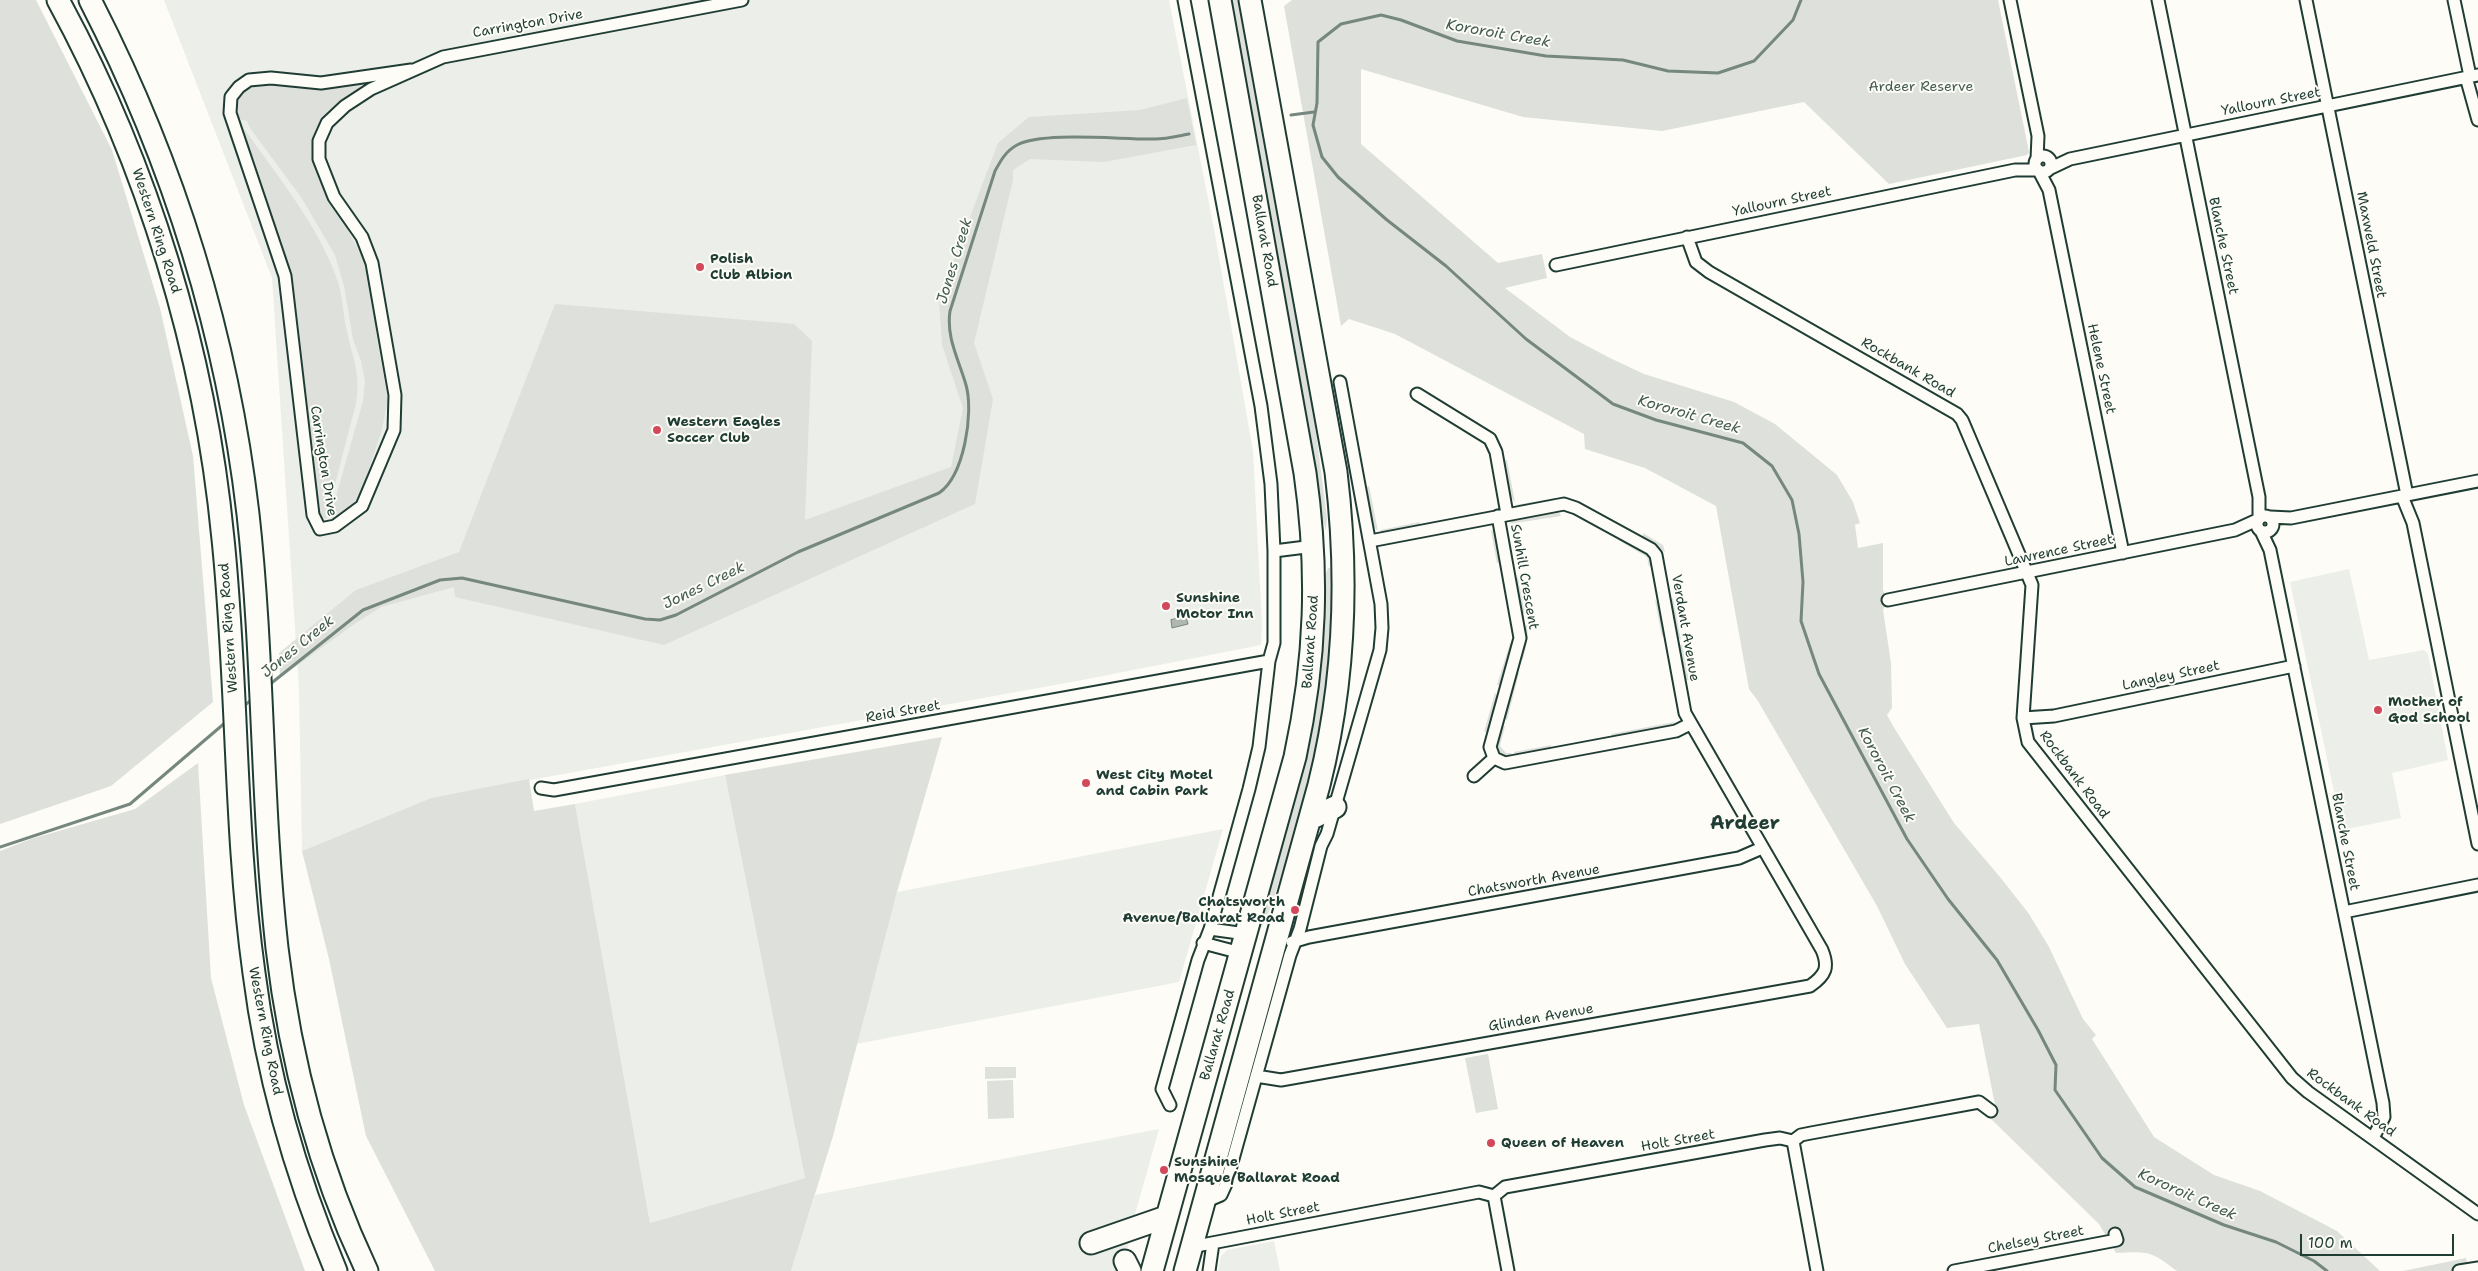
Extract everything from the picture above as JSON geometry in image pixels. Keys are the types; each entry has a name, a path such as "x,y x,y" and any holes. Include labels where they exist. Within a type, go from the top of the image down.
{"highway":[{"name":"Western Ring Road","path":"58,0 101,86 131,159 162,245 184,319 216,480 223,540 249,936 265,1043 292,1149 336,1271"},
{"name":"Western Ring Road","path":"90,0 127,75 164,162 190,239 213,320 229,391 243,476 258,645 273,899 278,950 292,1038 320,1147 346,1221 367,1271"},
{"name":"Ballarat Road","path":"1152,1271 1295,757 1308,690 1314,630 1314,546 1301,448 1220,0"},
{"path":"1185,1271 1202,1203 1290,939 1309,822 1330,742 1341,666 1344,625 1344,543 1334,462 1250,0"},
{"path":"1314,546 1344,543"},
{"path":"1309,822 1335,807"},
{"path":"1309,822 1321,846"},
{"path":"1244,944 1259,937 1290,939"},
{"path":"1091,1243 1166,1217"}],"street":[{"name":"Carrington Drive","path":"412,70 321,83 271,78 249,80 239,87 232,97 230,113 285,276 313,516 320,529 335,526 362,506 394,430 395,395 372,263 362,237 334,197 318,159 319,140 327,123 345,106 372,89 443,57 742,0"},
{"path":"1170,1105 1162,1089 1203,943 1210,929 1259,747 1269,661 1274,643 1274,551 1271,484 1261,406 1184,0"},
{"name":"Helene Street","path":"2010,0 2123,553"},
{"name":"Blanche Street","path":"2158,0 2383,1103 2384,1117 2373,1138"},
{"name":"Maxweld Street","path":"2306,0 2478,844"},
{"path":"2454,0 2472,76 2478,120"},
{"name":"Yallourn Street","path":"1556,265 2472,76"},
{"name":"Rockbank Road","path":"1691,236 1702,267 1958,414 2032,585 2023,722 2028,742 2292,1078 2478,1214"},
{"path":"1202,1203 1221,1195 1226,1184 1256,1076 1290,939 1335,807 1380,650 1381,604 1340,382"},
{"name":"Sunhill Crescent","path":"1417,394 1490,439 1496,452 1502,515 1520,638 1490,747 1494,758"},
{"name":"Lawrence Street","path":"1888,600 2478,481"},
{"name":"Verdant Avenue","path":"1370,540 1564,504 1576,508 1652,549 1656,555 1685,713 1822,950 1826,961 1826,972"},
{"path":"1274,551 1314,546"},
{"name":"Reid Street","path":"541,788 554,790 1269,661"},
{"name":"Langley Street","path":"2023,722 2294,666"},
{"path":"1474,776 1494,758 1500,762 1514,761 1676,731 1690,724"},
{"name":"Chatsworth Avenue","path":"1290,939 1739,858 1753,854 1762,848"},
{"path":"2344,912 2478,885"},
{"path":"1210,929 1244,944"},
{"path":"1203,943 1244,944"},
{"name":"Glinden Avenue","path":"1256,1076 1281,1080 1810,986 1821,979 1826,972"},
{"name":"Holt Street","path":"1191,1247 1479,1192 1494,1196 1505,1187 1765,1140 1780,1138 1793,1141 1801,1135 1811,1132 1979,1102 1991,1111"},
{"path":"1793,1141 1817,1271"},
{"path":"1494,1196 1508,1271"},
{"name":"Chelsey Street","path":"1954,1271 2117,1240 2116,1234"},
{"path":"1209,1271 1213,1243"},
{"path":"2458,1271 2478,1268"}],"shaded area":[{"path":"164,0 1169,0 1214,229 1253,451 1262,625 1261,645 1077,681 431,798 302,851 299,689 272,278"},
{"name":"Mother of God School","path":"2349,569 2369,660 2424,650 2428,654 2448,760 2392,773 2401,818 2342,830 2290,582"},
{"path":"1186,617 1188,624 1172,628 1171,620"},
{"path":"725,775 805,1178 650,1223 575,804"},
{"path":"1223,829 1179,982 856,1044 897,892"},
{"path":"1159,1129 1134,1218 1123,1271 791,1271 815,1195"},
{"path":"1274,1241 1280,1271 1218,1271 1221,1256 1227,1250"}],"green space":[{"path":"0,0 36,0 112,150 160,308 193,456 213,702 111,786 0,824"},
{"path":"1228,0 1240,0 1307,362 1327,518 1326,530 1317,503"},
{"name":"Ardeer Reserve","path":"1292,0 1998,0 2029,152 2027,155 1889,184 1804,102 1662,131 1523,117 1361,69 1361,144 1498,263 1542,254 1547,278 1505,288 1570,337 1644,374 1734,402 1775,424 1837,475 1853,502 1860,523 1855,525 1858,548 1883,543 1883,590 1888,600 1883,610 1891,663 1892,708 1887,715 1954,823 2029,914 2049,947 2083,1019 2096,1035 2092,1039 2154,1137 2214,1175 2260,1191 2337,1231 2380,1271 2177,1271 2161,1259 2149,1254 2136,1252 2116,1253 2099,1224 1990,1118 1996,1110 1979,1024 1947,1028 1905,964 1877,906 1758,701 1749,689 1716,506 1645,468 1585,449 1584,434 1395,334 1349,319 1341,326 1284,6"},
{"path":"375,79 338,105 326,118 315,151 339,213 366,265 373,288 377,339 388,401 381,433 361,492 351,508 334,519 330,518 363,401 365,381 361,361 353,339 344,286 335,255 301,197 250,128 247,121 234,118 231,97 249,80"},
{"path":"1187,98 1196,145 1104,162 1030,159 1013,170 1013,180 974,343 993,399 975,504 664,645 455,597 454,587 381,607 280,678 279,653 356,590 459,552 555,304 794,324 812,341 805,520 951,467 963,408 942,345 939,299 998,143 1029,117 1140,110"},
{"path":"245,130 308,221 329,259 341,292 358,384 356,403 326,519 319,517 289,300 237,133"},
{"path":"1507,460 1515,502 1510,496 1504,461"},
{"path":"1369,486 1378,531 1373,526 1365,487"},
{"path":"1555,498 1556,501 1522,507 1516,505"},
{"path":"1559,512 1561,516 1509,524 1513,521"},
{"path":"1420,522 1419,526 1382,533 1380,530"},
{"path":"1493,530 1500,562 1497,563 1491,531"},
{"path":"1643,533 1663,545 1665,552 1643,537"},
{"path":"1621,538 1646,552 1652,565 1649,567 1647,557 1618,540"},
{"path":"1328,568 1330,568 1334,587 1334,621 1320,742 1293,842 1266,920 1258,932 1324,579"},
{"path":"1518,577 1525,614 1522,613 1515,580"},
{"path":"1673,598 1681,640 1678,638 1670,601"},
{"path":"1655,600 1658,602 1664,634 1662,637"},
{"path":"1527,625 1528,637 1523,659 1520,660 1525,638 1524,627"},
{"path":"1510,643 1513,643 1500,686 1497,685"},
{"path":"1682,644 1689,680 1685,680 1679,646"},
{"path":"1516,673 1519,673 1507,720 1504,718"},
{"path":"1495,693 1498,696 1488,731 1484,732"},
{"path":"1674,722 1675,724 1670,727 1613,737 1611,734"},
{"path":"1505,726 1500,746 1506,753 1511,753 1512,756 1503,756 1498,753 1496,747 1501,727"},
{"path":"942,737 897,892 833,1136 791,1271 435,1271 366,1136 329,959 302,851 431,798 529,779 534,811 575,804 650,1223 805,1178 725,775"},
{"path":"1551,745 1551,748 1515,755 1514,752"},
{"path":"198,763 211,978 244,1105 305,1271 0,1271 0,851 31,839 135,809"},
{"path":"1309,853 1312,854 1312,863 1295,921 1290,920"},
{"path":"1488,1054 1498,1109 1476,1113 1465,1058"},
{"path":"985,1067 1016,1067 1016,1078 985,1079"},
{"path":"1013,1080 1014,1118 988,1119 987,1081"},
{"path":"2466,1258 2469,1271 2403,1271"}],"waterway":[{"name":"Kororoit Creek","path":"1801,0 1793,20 1754,61 1718,73 1668,71 1623,60 1546,56 1457,41 1401,20 1381,15 1341,24 1318,42 1317,103 1313,125 1322,157 1338,177 1387,220 1446,266 1526,339 1613,404 1656,420 1743,443 1772,466 1792,500 1799,534 1803,582 1801,621 1819,674 1907,839 1948,899 1997,960 2038,1030 2056,1065 2055,1090 2102,1158 2135,1187 2224,1225 2276,1242 2314,1261 2327,1271"},
{"name":"Jones Creek","path":"1291,115 1314,112"},
{"name":"Jones Creek","path":"269,685 363,610 440,580 462,578 645,619 660,620 676,615 798,552 939,493 948,485 961,459 968,427 969,411 966,385 951,340 950,311 995,171 1002,160 1017,145 1045,138 1155,139 1189,134"},
{"name":"Jones Creek","path":"242,708 252,699"},
{"name":"Jones Creek","path":"0,847 130,804 226,722"}],"place":[{"name":"Polish Club Albion","path":"700,267"},
{"name":"Western Eagles Soccer Club","path":"657,430"},
{"name":"Sunshine Motor Inn","path":"1166,606"},
{"name":"Mother of God School","path":"2378,710"},
{"name":"West City Motel and Cabin Park","path":"1086,783"},
{"name":"Chatsworth Avenue/Ballarat Road","path":"1295,910"},
{"name":"Queen of Heaven","path":"1491,1143"},
{"name":"Sunshine Mosque/Ballarat Road","path":"1164,1170"}],"district":[{"name":"Ardeer","path":"1745,824"}]}
